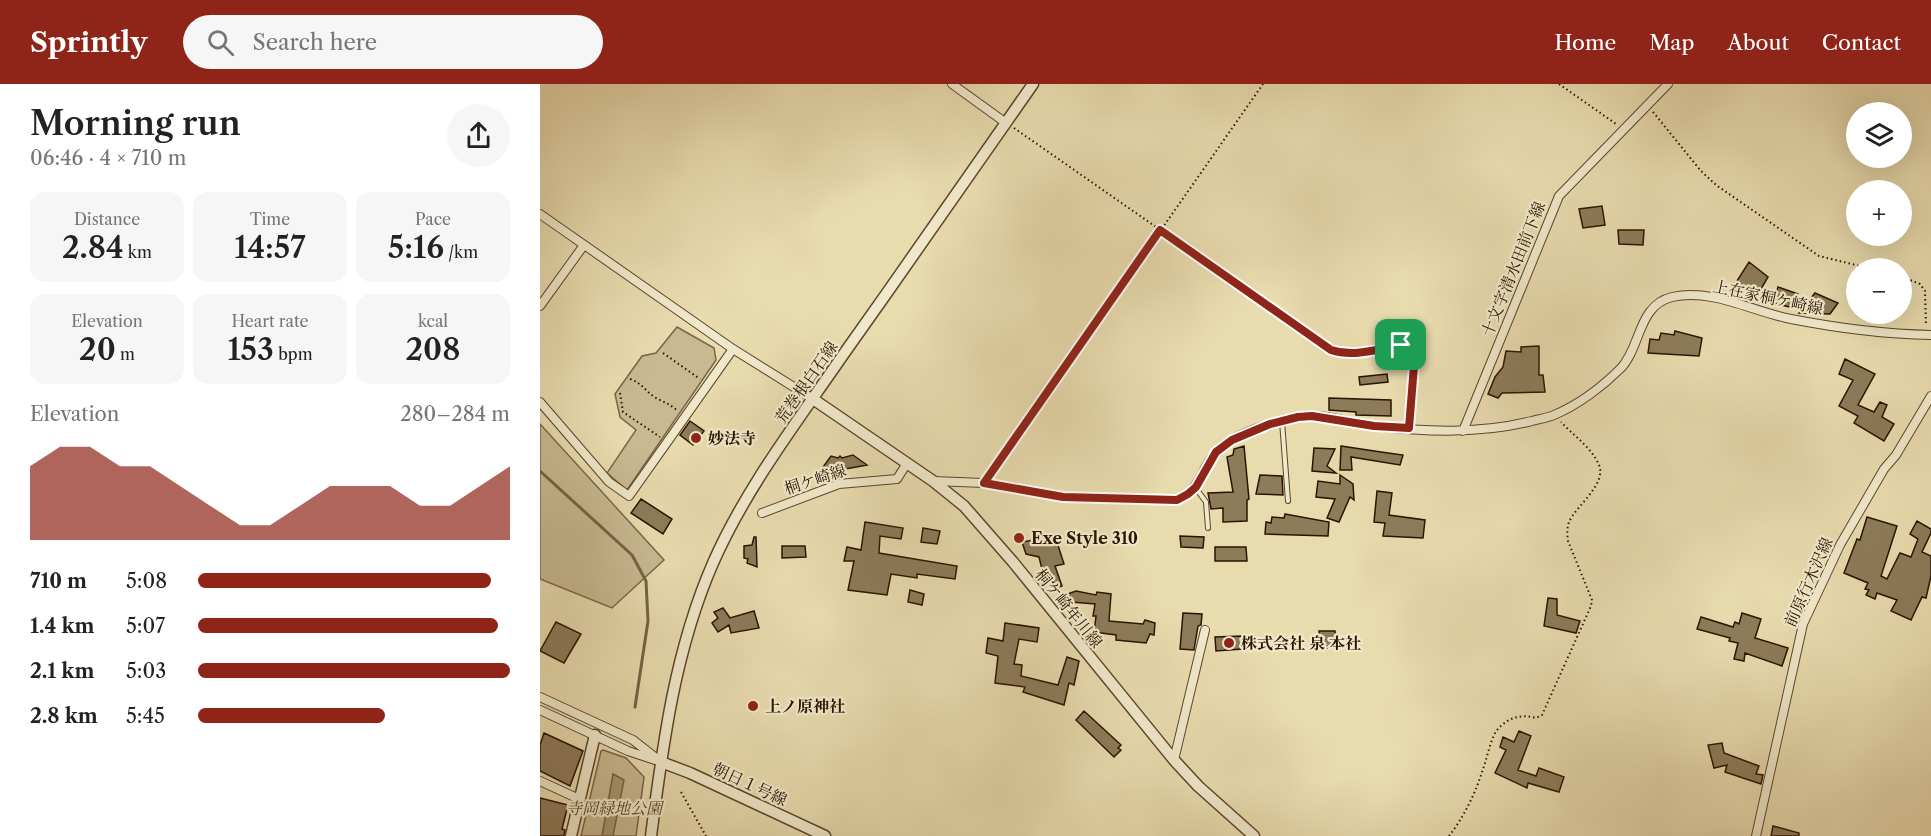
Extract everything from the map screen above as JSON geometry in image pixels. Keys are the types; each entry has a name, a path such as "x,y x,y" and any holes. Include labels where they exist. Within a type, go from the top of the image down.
{"street":[{"path":"952,84 1006,123"},
{"name":"荒巻根白石線","path":"651,836 677,671 689,629 713,563 745,502 774,454 1033,84"},
{"name":"十文字清水田前下線","path":"1463,431 1559,196 1668,84"},
{"path":"540,214 733,349 813,399"},
{"path":"540,306 584,245"},
{"name":"上在家桐ケ崎線","path":"1196,487 1216,452 1232,440 1282,421 1312,416 1374,426 1463,431 1489,430 1553,415 1583,398 1621,368 1631,355 1647,315 1656,305 1671,297 1691,296 1730,300 1789,319 1856,330 1929,335"},
{"path":"540,402 609,482 629,496 733,349"},
{"name":"前原行木沢線","path":"1756,836 1803,624 1840,545 1884,468 1896,455 1931,396"},
{"name":"桐ケ崎年川線","path":"813,399 933,481 964,506 992,536 1174,760 1198,786 1254,836"},
{"name":"桐ケ崎線","path":"762,513 839,484 897,478 907,463"},
{"path":"933,481 984,483 1063,497 1177,500 1196,487"},
{"path":"1174,760 1205,630"},
{"path":"540,697 633,740 661,762"},
{"path":"540,710 628,751 661,762"},
{"path":"571,836 595,735"},
{"name":"朝日１号線","path":"661,762 690,773 825,836"},
{"path":"540,781 579,799"}],"lane":[{"path":"1282,421 1288,501"},
{"path":"1196,487 1206,502 1208,528"}],"path":[{"path":"984,483 1263,84"},
{"path":"1559,84 1623,129"},
{"path":"1648,105 1701,171 1716,185 1819,256 1846,263"},
{"path":"1006,123 1331,350 1343,354 1357,354 1401,345 1412,346 1415,353 1409,428"},
{"path":"1912,281 1920,284 1925,291 1929,335"},
{"path":"663,353 708,384"},
{"path":"630,379 642,385 654,397 666,401 686,415"},
{"path":"620,393 623,412 667,442"},
{"path":"1449,836 1462,817 1478,782 1496,730 1517,716 1536,718 1542,715 1591,606 1592,600 1568,541 1567,531 1570,521 1601,476 1599,465 1588,450 1553,415"},
{"path":"681,792 706,836"}],"green space":[{"path":"677,327 714,348 716,360 627,490 607,473 636,430 620,417 615,394 642,356 656,353"},
{"path":"540,424 664,560 612,608 540,579"},
{"name":"寺岡緑地公園","path":"603,750 626,758 644,777 636,836 581,836"}],"shaded area":[{"path":"613,774 624,780 613,836 602,836"}],"building":[{"path":"1602,206 1605,225 1583,228 1579,209"},
{"path":"1618,230 1644,230 1643,245 1619,244"},
{"path":"1749,262 1768,277 1757,296 1735,284"},
{"path":"1778,287 1798,294 1794,308 1773,303"},
{"path":"1815,293 1838,303 1830,314 1799,313"},
{"path":"1675,331 1702,338 1699,356 1648,353 1650,339 1659,340 1661,333 1674,335"},
{"path":"1539,346 1539,375 1543,375 1545,392 1502,393 1498,398 1488,394 1495,377 1503,367 1506,351 1521,352 1521,347"},
{"path":"1845,359 1875,374 1858,405 1874,412 1880,402 1887,405 1882,417 1894,424 1884,441 1854,423 1858,416 1839,406 1853,380 1839,374"},
{"path":"1387,374 1388,382 1360,385 1359,377"},
{"path":"1329,398 1391,400 1391,416 1356,415 1356,412 1329,410"},
{"path":"690,421 704,431 693,445 680,435"},
{"path":"1244,446 1249,499 1247,500 1247,521 1223,522 1223,508 1211,509 1208,493 1233,492 1227,457 1233,455 1234,449"},
{"path":"1341,446 1403,455 1400,465 1351,457 1352,470 1340,470"},
{"path":"1314,448 1335,449 1327,466 1336,473 1312,471"},
{"path":"853,455 867,465 818,474 831,456 842,458"},
{"path":"1260,475 1282,476 1283,495 1256,494"},
{"path":"1340,475 1353,484 1354,500 1350,497 1339,522 1327,518 1335,499 1316,497 1318,481 1340,484"},
{"path":"1377,491 1392,493 1389,515 1425,520 1423,538 1383,536 1385,523 1374,522"},
{"path":"641,499 672,519 663,534 631,513"},
{"path":"1285,514 1329,522 1328,536 1265,534 1266,522 1271,523 1272,517 1284,518"},
{"path":"1867,517 1897,526 1881,576 1887,579 1900,553 1911,557 1918,539 1910,534 1917,521 1931,529 1922,552 1931,556 1931,576 1926,598 1922,597 1911,620 1891,611 1897,600 1877,593 1875,599 1866,595 1869,590 1865,589 1868,583 1844,573 1857,539 1860,540"},
{"path":"865,522 903,528 901,539 880,536 879,553 957,566 955,579 917,574 917,578 891,574 887,595 848,590 854,561 844,561 847,547 861,550"},
{"path":"923,528 940,531 937,544 921,542"},
{"path":"1055,536 1064,564 1055,566 1062,586 1055,588 1047,568 1042,569 1039,557 1026,554 1022,542"},
{"path":"1180,536 1204,537 1203,548 1181,547"},
{"path":"756,537 757,567 747,563 748,559 744,558 744,546 752,545"},
{"path":"782,546 805,546 806,557 782,558"},
{"path":"1215,547 1246,547 1247,561 1215,561"},
{"path":"910,590 924,594 922,605 908,602"},
{"path":"1076,591 1096,595 1097,592 1111,594 1109,621 1143,624 1145,620 1155,623 1154,635 1150,634 1146,643 1116,640 1116,635 1094,632 1095,604 1071,602 1063,604 1059,597"},
{"path":"1548,598 1557,599 1557,615 1580,621 1576,633 1544,626"},
{"path":"723,608 730,618 754,611 759,628 731,633 729,625 718,632 712,623 718,618 714,612"},
{"path":"1183,613 1202,614 1194,650 1180,649"},
{"path":"1742,613 1761,619 1755,638 1788,648 1782,666 1745,653 1744,661 1734,659 1738,643 1729,641 1730,638 1697,629 1701,617 1733,627 1735,622 1739,624"},
{"path":"556,622 581,634 564,663 540,651"},
{"path":"1005,623 1039,628 1037,642 1019,639 1014,664 1022,665 1021,676 1058,685 1067,657 1079,661 1074,685 1069,683 1064,705 1023,692 1025,687 995,683 998,656 986,653 988,638 1003,641"},
{"path":"1319,631 1335,631 1336,647 1321,649"},
{"name":"株式会社 泉 本社","path":"1242,636 1242,649 1216,651 1215,637"},
{"path":"1084,711 1121,745 1118,748 1121,750 1114,757 1076,720"},
{"path":"1519,731 1531,736 1518,770 1536,776 1539,768 1564,777 1559,792 1528,783 1527,788 1495,773 1506,750 1500,747 1503,737 1514,742"},
{"path":"544,733 583,751 570,786 540,771 540,745"},
{"path":"1722,743 1724,753 1759,766 1756,774 1763,775 1761,784 1725,772 1727,765 1714,768 1708,745"},
{"path":"540,798 568,805 562,829 565,830 564,836 540,836"},
{"path":"1773,826 1799,833 1799,836 1771,836"}],"waterway":[{"path":"540,471 632,555 646,581 648,621 635,707"}],"place":[{"name":"妙法寺","path":"696,438"},
{"name":"Exe Style 310","path":"1019,538"},
{"name":"株式会社 泉 本社","path":"1229,643"},
{"name":"上ノ原神社","path":"753,706"}],"route":[{"path":"1160,230 1331,350 1343,354 1357,354 1401,345 1412,346 1415,353 1409,428 1374,426 1312,416 1270,424 1232,440 1216,452 1196,487 1177,500 1063,497 984,483 1160,230"}]}
